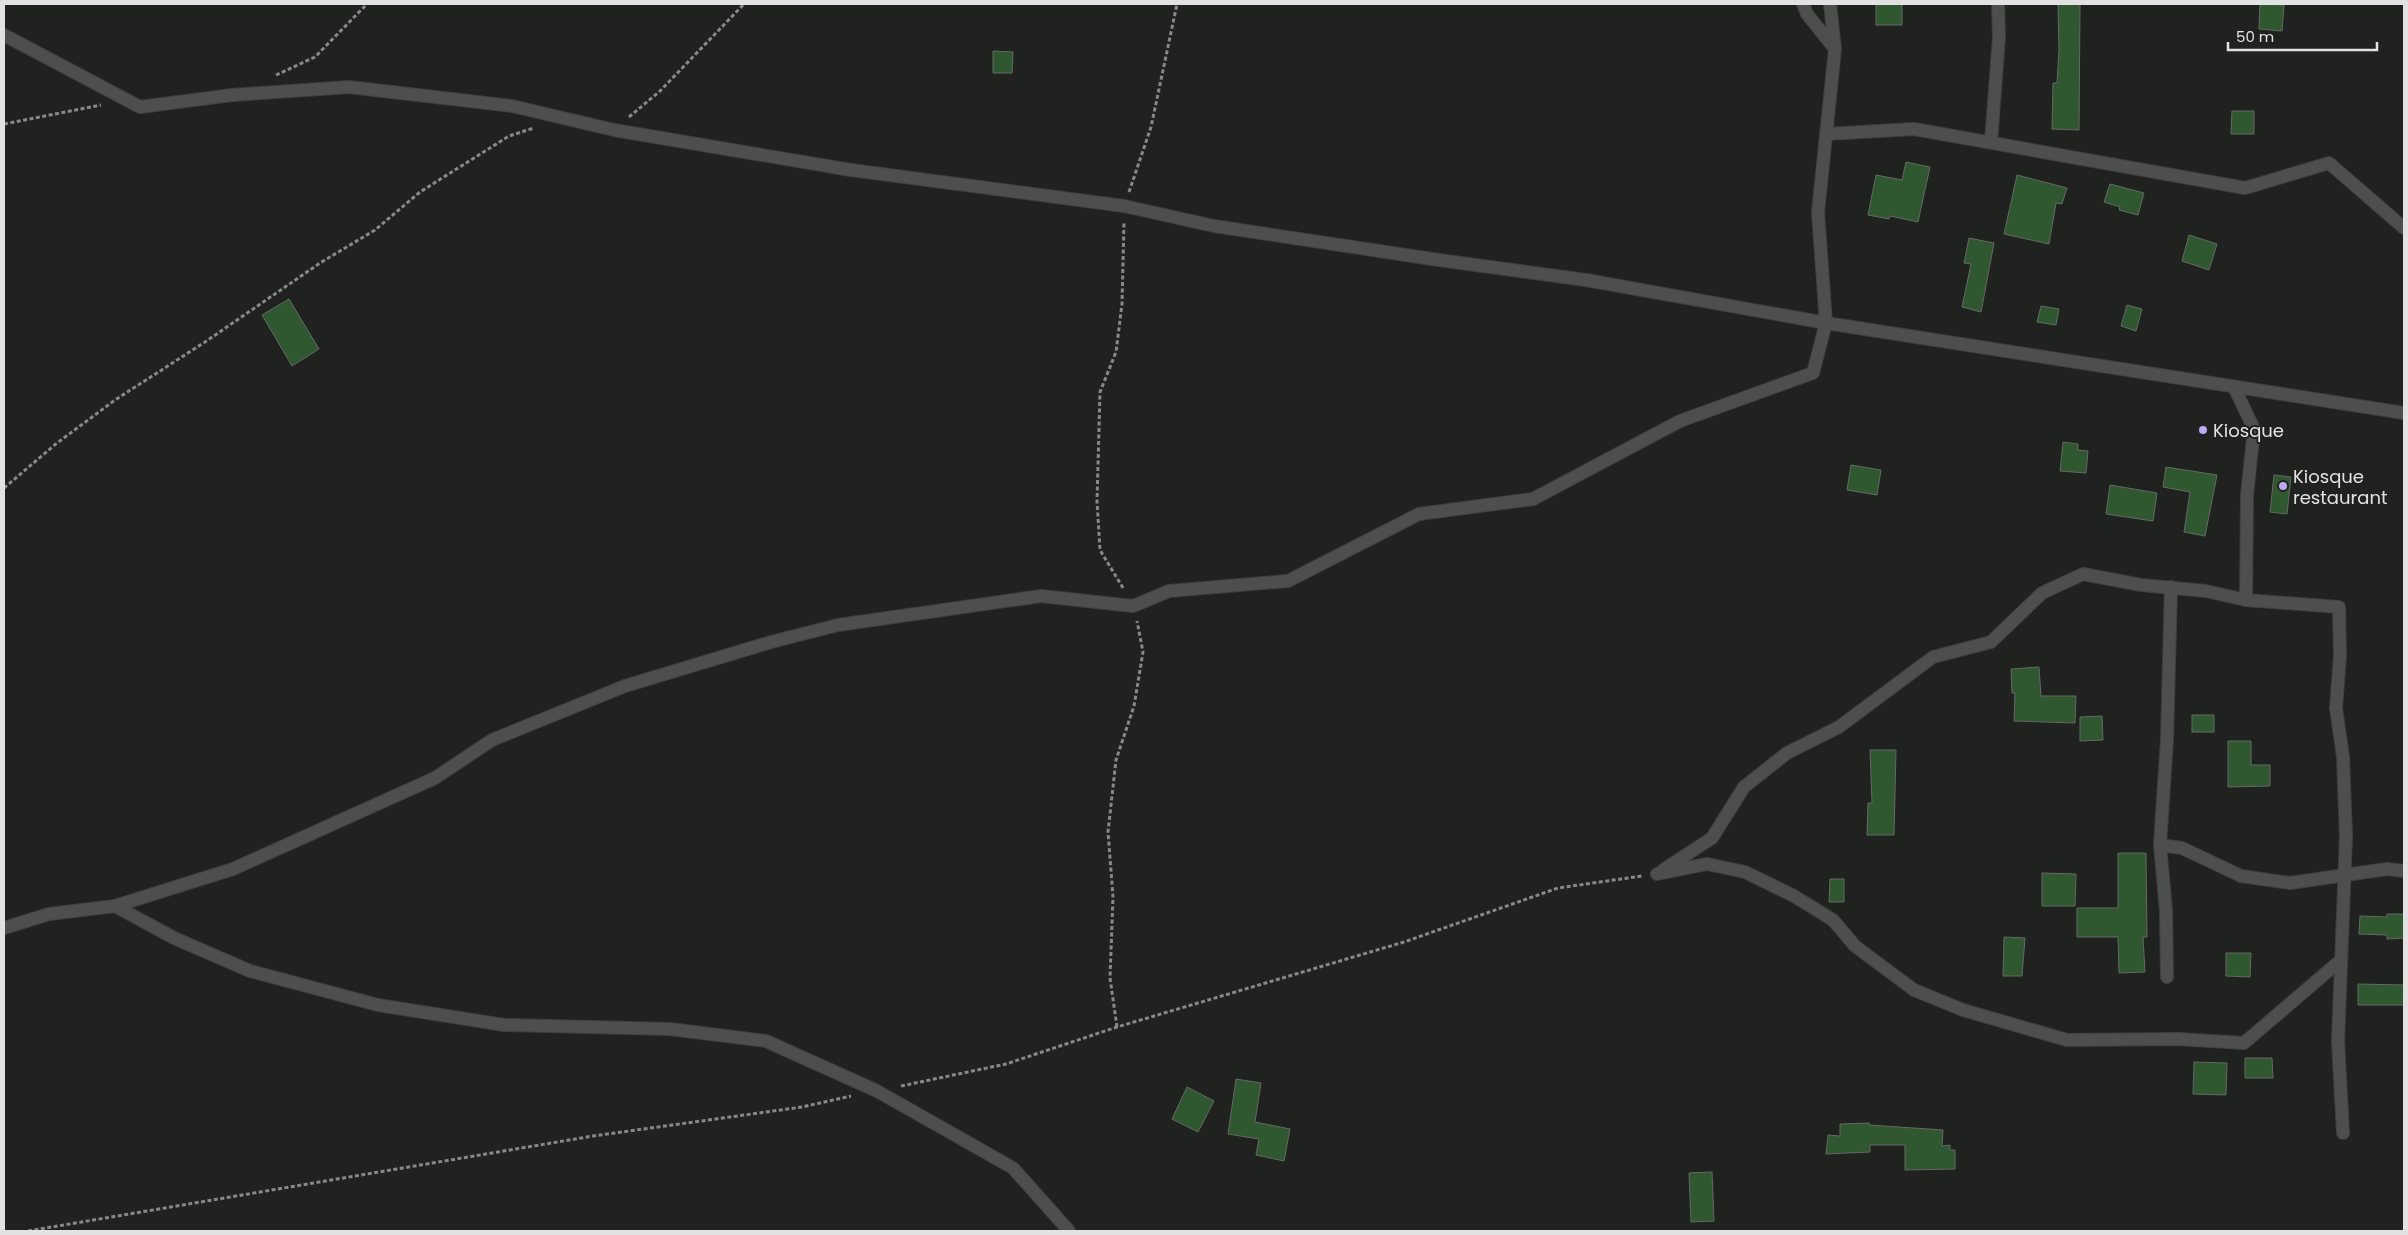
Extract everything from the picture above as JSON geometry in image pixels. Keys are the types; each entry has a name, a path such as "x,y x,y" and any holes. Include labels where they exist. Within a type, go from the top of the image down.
{"street":[{"path":"1803,4 1807,14 1835,49"},
{"path":"4,928 49,914 115,906 233,869 435,778 492,740 625,686 771,642 838,625 1041,596 1133,606 1169,591 1288,581 1419,514 1533,499 1680,421 1813,372 1826,324 1818,212 1835,49 1830,4"},
{"path":"1991,142 1999,37 1998,4"},
{"path":"4,35 140,107 232,95 349,87 512,106 614,130 851,170 1124,206 1214,226 1586,280 1826,324 2404,413"},
{"path":"1826,134 1914,129 2245,188 2329,163 2404,228"},
{"path":"2234,387 2254,429 2247,495 2246,600"},
{"path":"2341,960 2244,1043 2178,1039 2067,1040 1963,1010 1914,990 1854,946 1833,920 1794,896 1745,872 1707,864 1657,874 1712,838 1744,787 1786,753 1839,727 1934,657 1991,642 2042,593 2084,574 2141,585 2206,591 2246,600 2339,607 2340,655 2336,708 2343,757 2346,836 2338,1041 2343,1133"},
{"path":"2167,977 2166,911 2160,845 2167,739 2171,587"},
{"path":"2160,845 2182,848 2241,876 2290,883 2344,874 2387,870 2404,871"},
{"path":"115,906 174,938 250,971 378,1005 504,1025 670,1029 766,1041 877,1091 1013,1168 1069,1231"}],"path":[{"path":"274,76 315,57 367,4"},
{"path":"614,130 660,91 744,4"},
{"path":"1124,206 1151,127 1164,54 1177,4"},
{"path":"4,124 128,100"},
{"path":"4,488 57,443 115,400 206,342 288,284 375,230 428,188 509,136 538,127"}],"building":[{"path":"1876,4 1902,4 1902,25 1876,25"},
{"path":"2058,4 2080,4 2079,130 2052,129 2053,83 2057,83 2059,50"},
{"path":"2260,4 2284,5 2282,31 2259,29"},
{"path":"993,51 1013,52 1012,73 993,73"},
{"path":"2232,111 2254,111 2254,134 2231,134"},
{"path":"1906,162 1930,167 1918,222 1890,216 1889,219 1868,215 1876,175 1902,180"},
{"path":"2017,175 2067,188 2062,204 2056,203 2049,244 2004,234"},
{"path":"2110,184 2144,193 2138,215 2119,210 2120,207 2104,202"},
{"path":"2189,235 2217,244 2209,270 2182,261"},
{"path":"1969,238 1994,243 1981,312 1962,307 1971,264 1964,263"},
{"path":"289,299 319,349 292,366 262,315"},
{"path":"2127,305 2142,309 2136,331 2121,326"},
{"path":"2041,306 2059,309 2056,325 2037,322"},
{"path":"2063,442 2078,444 2078,450 2088,451 2086,473 2060,471"},
{"path":"1851,465 1881,470 1877,495 1847,490"},
{"path":"2166,467 2217,475 2205,536 2184,532 2190,492 2163,487"},
{"path":"2274,475 2291,477 2287,514 2270,512"},
{"path":"2110,485 2157,493 2153,521 2106,514"},
{"path":"2039,667 2041,696 2076,696 2075,723 2014,721 2015,693 2012,693 2011,669"},
{"path":"2192,715 2214,715 2214,732 2192,732"},
{"path":"2102,716 2103,740 2080,741 2080,717"},
{"path":"2228,741 2251,741 2251,765 2270,765 2270,786 2228,787"},
{"path":"1870,750 1896,750 1894,835 1867,835 1868,803 1872,803"},
{"path":"2118,853 2146,853 2147,937 2143,937 2145,972 2119,973 2118,937 2077,937 2077,908 2118,908"},
{"path":"2042,873 2076,874 2075,906 2042,906"},
{"path":"1830,879 1844,879 1844,902 1829,902"},
{"path":"2387,914 2404,914 2404,938 2387,939 2387,935 2359,934 2360,916 2387,917"},
{"path":"2004,937 2025,938 2022,976 2003,976"},
{"path":"2226,953 2251,953 2250,977 2226,976"},
{"path":"2358,984 2404,985 2404,1005 2358,1005"},
{"path":"2245,1058 2272,1058 2273,1078 2245,1078"},
{"path":"2194,1062 2227,1063 2226,1095 2193,1094"},
{"path":"1236,1079 1261,1083 1255,1122 1290,1129 1284,1161 1256,1155 1259,1139 1228,1134"},
{"path":"1187,1087 1214,1101 1198,1132 1172,1119"},
{"path":"1869,1123 1869,1125 1943,1130 1942,1146 1950,1145 1950,1150 1955,1150 1955,1169 1905,1170 1905,1145 1870,1145 1870,1152 1826,1154 1828,1135 1840,1136 1840,1124"},
{"path":"1712,1172 1714,1221 1691,1222 1689,1173"}],"place":[{"name":"Kiosque","path":"2203,430"},
{"name":"Kiosque restaurant","path":"2283,486"}]}
